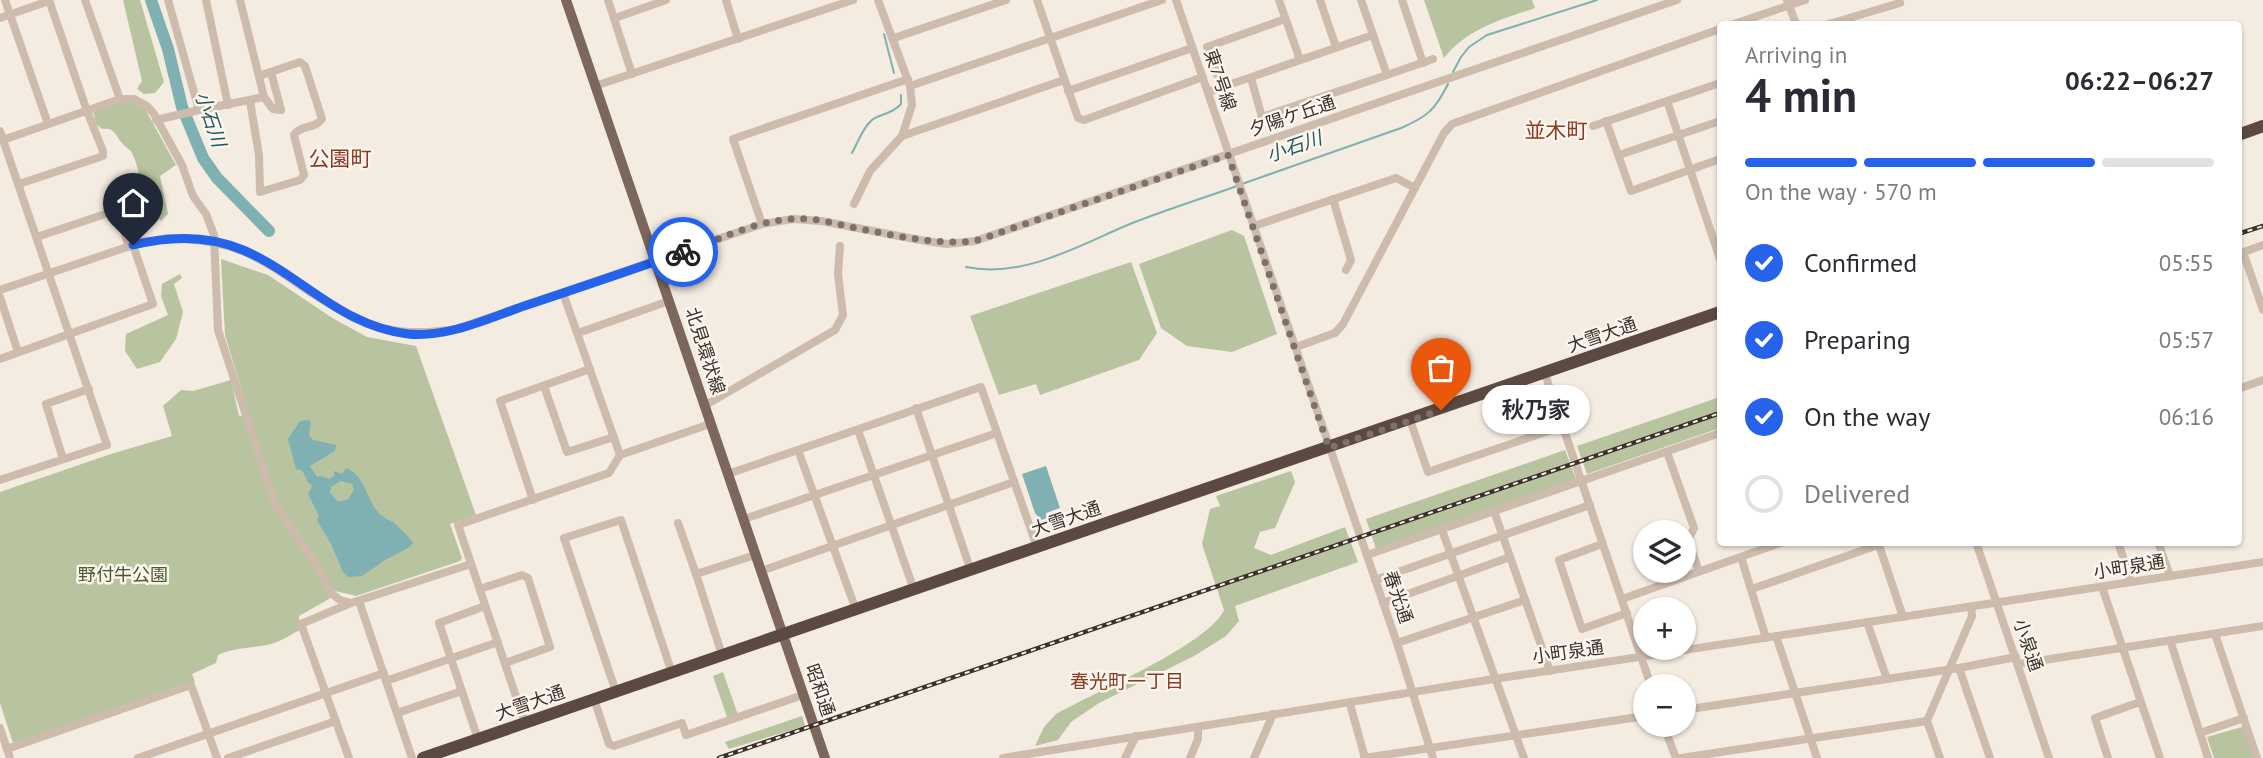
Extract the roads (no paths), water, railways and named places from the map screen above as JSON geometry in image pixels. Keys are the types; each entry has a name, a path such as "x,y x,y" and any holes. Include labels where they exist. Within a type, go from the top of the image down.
{"highway":[{"path":"2242,134 2263,126"},
{"name":"大雪大通","path":"422,758 1717,313"}],"main road":[{"name":"北見環状線","path":"566,0 783,634"},
{"name":"昭和通","path":"783,634 825,758"}],"street":[{"path":"5,0 48,124"},
{"path":"0,18 49,0 103,151 103,156 19,184"},
{"path":"85,0 120,99"},
{"path":"168,0 195,111"},
{"path":"206,0 228,105"},
{"path":"240,0 264,97 273,109 281,110 271,72"},
{"path":"608,0 632,74"},
{"path":"615,18 666,0"},
{"path":"726,0 738,39"},
{"path":"595,86 853,0"},
{"path":"853,204 870,171 902,136 912,105 909,83 878,0"},
{"path":"894,38 1006,0"},
{"path":"1037,0 1078,118 1084,120 1203,77"},
{"path":"762,225 733,139 1162,0"},
{"name":"東7号線","path":"1176,0 1296,347"},
{"path":"1279,0 1300,60"},
{"path":"1320,0 1336,47"},
{"path":"1361,0 1387,75"},
{"path":"1402,0 1423,63"},
{"name":"夕陽ケ丘通","path":"0,290 131,246 168,238 217,242 242,249 261,259 361,322 410,334 456,329 762,225 793,219 947,244 975,241 1677,0"},
{"path":"1742,21 1788,3 1805,0"},
{"path":"1839,21 1900,3 1899,0"},
{"path":"1788,3 1795,21"},
{"path":"1222,87 1207,47 1285,19"},
{"path":"1296,347 1335,333 1343,324 1444,133 1452,124 1717,30"},
{"path":"1208,92 1373,36"},
{"path":"1068,91 1192,48"},
{"path":"1251,78 1262,117 1433,59"},
{"path":"250,101 259,155 260,192 300,180 304,175 293,135 322,119 305,66 300,62 259,76"},
{"path":"902,136 1064,80"},
{"path":"1593,126 1717,84"},
{"path":"161,119 264,97"},
{"path":"1,477 107,445 51,274 1,135 48,124 120,99 134,99 147,106 161,119 193,196 206,214 214,235 218,330 275,505 318,567 332,594 340,600 355,602"},
{"path":"1667,101 1717,250"},
{"path":"1606,121 1631,191 1717,160"},
{"path":"1619,156 1717,122"},
{"path":"1254,226 1396,178 1415,188"},
{"path":"1334,199 1351,260 1346,270"},
{"path":"0,359 153,304 117,210 37,237"},
{"path":"2242,253 2263,245"},
{"path":"704,406 835,330 843,315 838,274 840,246"},
{"path":"2242,256 2263,310"},
{"path":"563,293 620,455"},
{"path":"0,297 18,352"},
{"path":"578,333 669,301"},
{"name":"春光通","path":"1296,347 1432,754"},
{"path":"533,500 500,401 590,369"},
{"path":"1545,374 1633,631"},
{"path":"2242,388 2263,380"},
{"path":"544,386 567,452 614,437"},
{"path":"728,474 981,387 1038,547"},
{"path":"64,459 46,404 89,389"},
{"path":"916,408 971,571"},
{"path":"1410,420 1428,472 1563,426"},
{"path":"526,723 458,525 609,473 620,455 710,424"},
{"path":"858,430 914,590"},
{"path":"744,519 997,433"},
{"path":"1367,555 1717,434"},
{"path":"799,450 856,610"},
{"path":"1667,452 1694,528 1688,540 1699,571"},
{"path":"761,571 1014,482"},
{"path":"1376,580 1590,505"},
{"path":"1494,511 1550,671"},
{"path":"617,692 564,538 621,520 672,673"},
{"path":"678,523 722,655"},
{"path":"1442,530 1524,758"},
{"path":"1602,544 1559,560 1582,629 1627,613"},
{"path":"1622,599 1741,557 1762,546"},
{"path":"1752,589 1872,546"},
{"path":"1879,546 1903,617"},
{"name":"小泉通","path":"1977,546 2049,758"},
{"path":"2119,546 2131,582"},
{"path":"2159,546 2170,576"},
{"path":"696,574 755,555"},
{"path":"1383,603 1510,557"},
{"path":"1741,557 1766,638"},
{"name":"小町泉通","path":"1696,649 2263,562"},
{"path":"349,758 301,624 355,602 471,564"},
{"path":"480,589 522,575 528,578 550,647 505,663"},
{"path":"2102,587 2160,758"},
{"path":"1397,643 1525,600"},
{"path":"355,602 385,677 412,758"},
{"path":"478,739 439,623 485,606"},
{"path":"1940,758 1927,721 1954,668 1972,616 1971,607"},
{"path":"1867,622 1886,678"},
{"path":"1696,708 1954,668 2262,628"},
{"path":"2215,634 2257,758"},
{"path":"1776,636 1816,758"},
{"path":"2170,640 2208,758"},
{"path":"138,758 326,693 451,659 498,642"},
{"name":"小町泉通","path":"1003,758 1633,658"},
{"path":"1954,668 1990,758"},
{"path":"7,748 191,685 217,758"},
{"path":"397,713 462,691"},
{"path":"594,699 610,744 614,746 682,723 686,735 803,695"},
{"path":"2108,758 2095,719 2140,702"},
{"path":"1350,704 1365,758 1432,754 1517,736 1633,718"},
{"path":"1254,758 1273,714"},
{"path":"2200,733 2244,718"},
{"path":"228,758 336,721"},
{"path":"1669,737 1678,758 1927,721"},
{"path":"1190,758 1198,739 1198,727"},
{"path":"0,728 10,758"},
{"path":"1125,758 1136,736"}],"water":[{"path":"300,421 311,422 309,435 313,440 336,445 335,451 310,466 317,477 329,479 334,476 334,471 342,474 346,468 353,472 362,482 379,513 393,522 411,540 413,543 410,547 362,576 348,577 343,572 317,520 319,516 308,494 312,486 302,470 296,469 288,439","holes":["341,481 352,484 354,490 348,499 338,502 330,493 331,487"]},
{"path":"1046,466 1060,508 1046,513 1047,518 1041,520 1035,513 1022,474"}],"waterway":[{"name":"小石川","path":"151,0 168,49 182,107 203,158 217,178 269,231"},
{"name":"小石川","path":"1453,72 1469,47 1487,35 1597,0"},
{"path":"884,34 894,73"},
{"name":"小石川","path":"1242,184 1410,124 1429,112 1448,84"},
{"path":"852,153 868,124 898,107 901,104 901,95"},
{"name":"小石川","path":"966,267 1009,268 1051,258 1143,219 1237,186"}],"railway":[{"path":"2242,233 2263,226"},
{"path":"719,758 1717,414"}],"place":[{"name":"秋乃家","path":"1441,410"}],"district":[{"name":"並木町","path":"1556,131"},
{"name":"公園町","path":"340,159"},
{"name":"春光町一丁目","path":"1127,681"}],"park label":[{"name":"野付牛公園","path":"123,575"}]}
